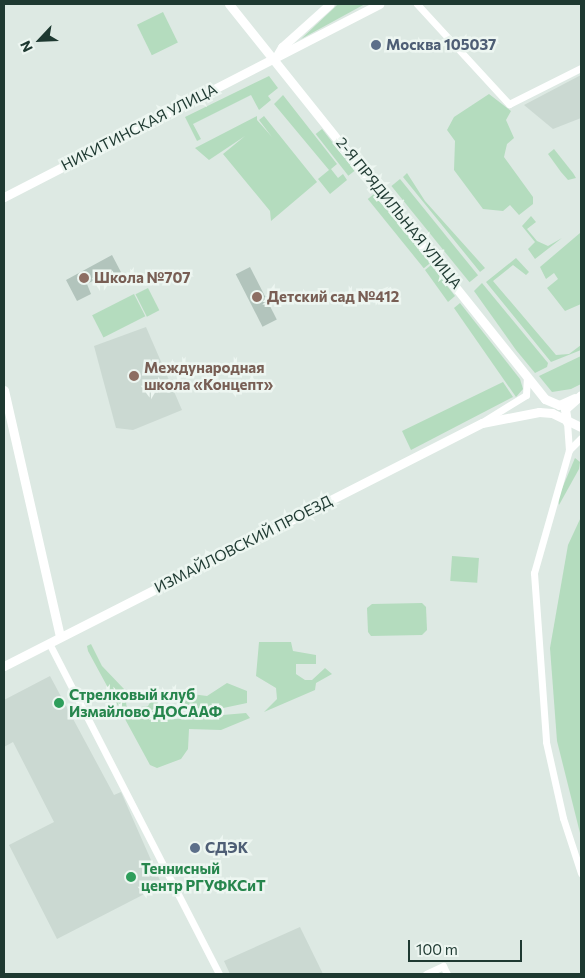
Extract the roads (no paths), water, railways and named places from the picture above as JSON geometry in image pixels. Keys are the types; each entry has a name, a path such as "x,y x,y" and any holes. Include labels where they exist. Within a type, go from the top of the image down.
{"street":[{"name":"2-Я ПРЯДИЛЬНАЯ УЛИЦА","path":"230,4 526,375 553,404 578,397"},
{"path":"275,59 282,47 330,4"},
{"name":"НИКИТИНСКАЯ УЛИЦА","path":"4,197 275,59 378,4"},
{"path":"417,4 509,104 581,68"},
{"name":"ИЗМАЙЛОВСКИЙ ПРОЕЗД","path":"4,666 482,423 526,395 526,375"},
{"path":"4,390 60,637"},
{"path":"578,397 565,409 569,450 534,573 547,747 563,818 581,873"},
{"name":"ИЗМАЙЛОВСКИЙ ПРОЕЗД","path":"482,423 539,412 552,413 567,422 581,427"},
{"path":"569,450 581,438"},
{"path":"49,643 219,974"},
{"path":"426,974 443,966 446,974"}],"place":[{"name":"Москва 105037","path":"376,45"},
{"name":"Школа №707","path":"84,278"},
{"name":"Детский сад №412","path":"257,297"},
{"name":"Международная школа «Концепт»","path":"134,376"},
{"name":"Стрелковый клуб Измайлово ДОСААФ","path":"59,703"},
{"name":"СДЭК","path":"195,848"},
{"name":"Теннисный центр РГУФКСиТ","path":"131,877"}]}
